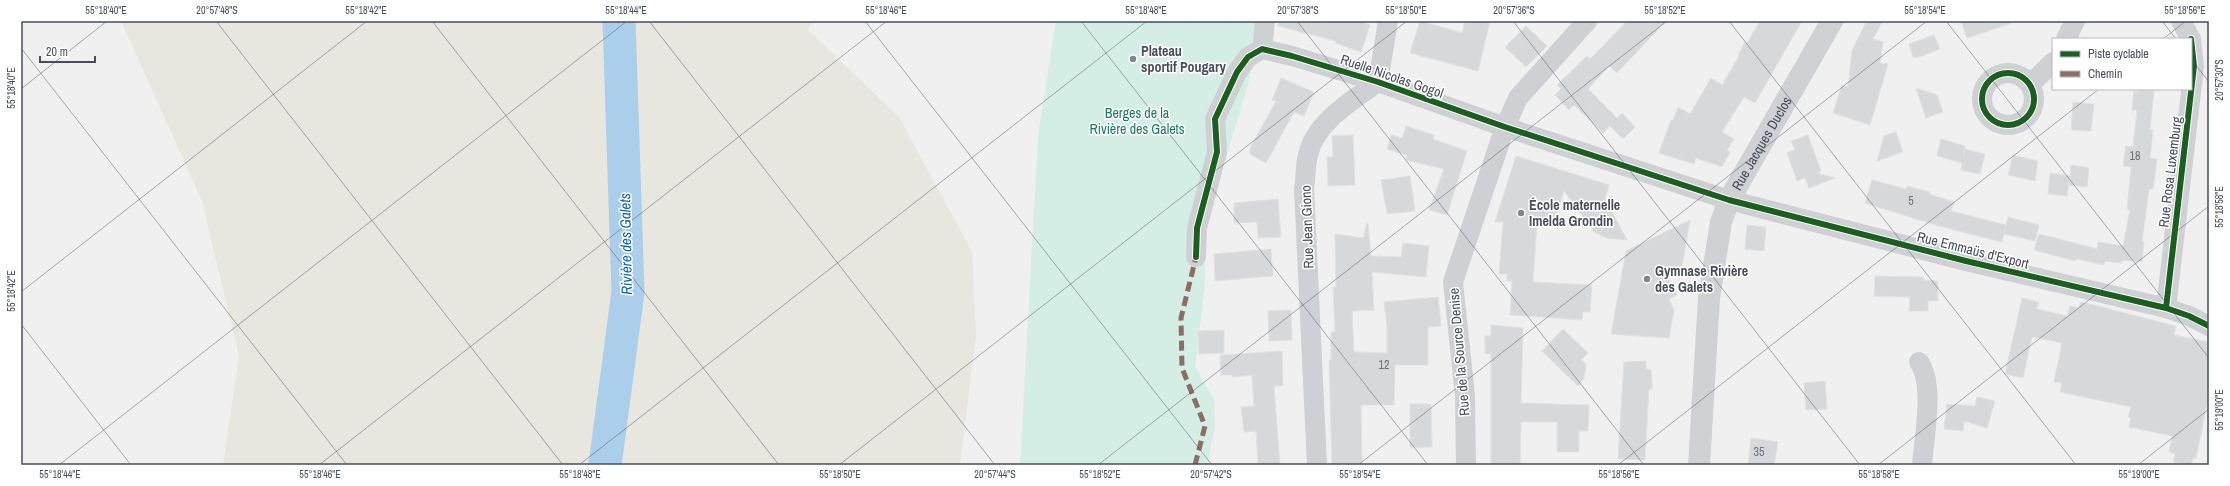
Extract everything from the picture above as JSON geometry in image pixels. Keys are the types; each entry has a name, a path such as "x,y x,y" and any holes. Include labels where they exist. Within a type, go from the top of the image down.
{"street":[{"path":"1196,257 1197,228 1216,152 1215,119 1237,72 1248,57 1262,49 1265,21"},
{"path":"1378,82 1388,21"},
{"name":"Rue de la Source Denise","path":"1466,465 1465,396 1453,296 1453,282 1505,127 1518,98 1587,21"},
{"name":"Rue Jacques Duclos","path":"1699,465 1709,298 1721,222 1730,200 1832,21"},
{"path":"2066,38 2075,21"},
{"name":"Rue Rosa Luxemburg","path":"2180,21 2190,38"},
{"name":"Rue Rosa Luxemburg","path":"2192,48 2194,66 2192,83"},
{"name":"Ruelle Nicolas Gogol","path":"1262,49 1292,56 1378,82 1505,127 1730,200"},
{"path":"2028,81 2037,78 2052,63"},
{"name":"Rue Jean Giono","path":"1317,465 1304,189 1308,154 1322,127 1337,112 1378,82"},
{"name":"Rue Rosa Luxemburg","path":"2166,308 2191,90"},
{"name":"Rue Emmaüs d'Export","path":"1730,200 1966,261 2166,308 2209,326"},
{"path":"1919,362 1925,370 1927,391 1922,465"}],"green space":[{"name":"Berges de la Rivière des Galets","path":"1056,21 1256,21 1249,82 1204,230 1205,286 1195,367 1214,399 1215,426 1207,465 1020,465 1038,135"}],"sand":[{"path":"121,21 815,21 807,29 899,117 972,252 976,335 960,465 223,465 239,356 202,201"}],"building":[{"path":"1279,21 1359,21 1370,25 1361,52 1335,43 1336,41 1278,26"},
{"path":"1420,21 1462,33 1465,21 1490,21 1478,71 1410,53"},
{"path":"1627,21 1666,21 1617,73 1609,66 1588,89 1617,118 1622,113 1635,127 1623,139 1610,126 1603,133 1574,105 1569,110 1555,95 1561,89 1557,85 1587,56 1590,59"},
{"path":"1760,21 1802,21 1755,103 1744,97 1722,132 1734,139 1727,150 1730,152 1722,167 1696,158 1694,164 1659,153 1671,120 1673,120 1678,107 1690,114 1711,78 1722,85 1739,56 1738,55 1745,42 1747,43"},
{"path":"1867,21 1883,21 1873,39 1883,42 1880,63 1888,64 1870,125 1833,113 1842,85 1848,87 1852,50"},
{"path":"1961,21 2010,21 2010,24 1967,38"},
{"path":"1526,26 1547,46 1526,67 1505,47"},
{"path":"1934,35 1940,49 1919,57 1913,57 1909,44"},
{"path":"1281,78 1314,92 1304,116 1294,112 1266,163 1250,154 1250,148 1276,101 1272,100"},
{"path":"1916,88 1937,95 1943,112 1926,118"},
{"path":"2139,90 2154,90 2150,130 2153,130 2150,158 2157,159 2153,189 2149,189 2142,242 2144,242 2142,262 2122,260 2121,263 2105,261 2104,265 2076,259 2075,261 2034,250 2039,234 2097,249 2098,242 2123,246 2130,210 2127,210 2131,167 2123,166 2126,146 2133,147 2137,110 2132,110 2134,91 2138,92"},
{"path":"2073,102 2094,104 2091,131 2071,130"},
{"path":"1406,126 1434,135 1433,139 1467,151 1447,215 1429,210 1444,169 1406,160 1407,155 1387,149 1391,135 1402,138"},
{"path":"1896,132 1903,152 1877,161 1884,136"},
{"path":"1353,135 1355,185 1328,186 1327,157 1333,157 1332,136"},
{"path":"1808,135 1821,171 1817,173 1835,178 1809,188 1805,178 1797,181 1787,153 1795,150 1791,141"},
{"path":"1941,139 1965,146 1964,156 1965,149 1985,154 1980,174 1961,170 1962,163 1937,156"},
{"path":"2013,155 2038,161 2035,181 2008,175"},
{"path":"1516,156 1609,185 1605,198 1627,240 1606,238 1594,232 1564,191 1553,225 1537,224 1533,282 1592,285 1590,312 1583,312 1582,320 1510,315 1512,281 1507,281 1507,274 1499,274 1503,222 1495,222"},
{"path":"2071,165 2089,168 2087,187 2069,185"},
{"path":"2050,173 2070,176 2067,196 2048,194"},
{"path":"1410,176 1415,211 1387,214 1381,180"},
{"path":"1872,180 1906,189 1907,186 1930,192 1929,194 1954,202 1951,211 2006,225 2002,242 1939,226 1865,203"},
{"path":"1278,199 1281,237 1258,238 1257,222 1234,223 1234,203"},
{"path":"2008,217 2039,225 2035,241 2004,234"},
{"name":"Gymnase Rivière des Galets","path":"1690,220 1681,273 1664,270 1677,295 1669,299 1674,310 1669,338 1611,334 1626,251"},
{"path":"1367,223 1371,256 1401,257 1403,243 1429,246 1426,277 1372,272 1374,310 1352,311 1354,352 1387,353 1387,326 1384,302 1438,297 1441,326 1428,327 1428,365 1395,365 1394,405 1361,405 1362,465 1332,465 1329,360 1331,360 1331,332 1335,332 1333,287 1336,287 1335,234 1363,238"},
{"path":"1747,225 1766,227 1764,251 1745,249"},
{"path":"1271,249 1273,276 1215,281 1214,254"},
{"path":"1875,276 1923,277 1923,280 1938,281 1938,301 1928,301 1928,311 1909,311 1910,297 1874,296"},
{"path":"2022,298 2039,302 2037,309 2067,316 2070,306 2079,308 2080,302 2094,305 2176,326 2174,335 2209,342 2209,395 2196,458 2193,458 2191,465 2173,462 2175,454 2169,452 2172,436 2129,427 2131,418 2128,417 2131,407 2060,392 2062,383 2054,382 2062,343 2032,337 2023,378 2005,374"},
{"path":"1291,310 1292,340 1269,341 1268,311"},
{"path":"1491,325 1523,328 1521,403 1589,405 1588,431 1579,431 1579,452 1557,452 1557,422 1521,422 1520,465 1491,465 1491,354 1485,354 1485,336 1491,336"},
{"path":"1563,329 1588,353 1581,360 1586,364 1584,379 1578,386 1542,351"},
{"path":"1224,330 1224,353 1199,354 1198,331"},
{"path":"1282,351 1283,386 1274,386 1280,465 1258,465 1256,431 1244,432 1241,407 1254,406 1252,375 1232,377 1232,375 1221,375 1220,355"},
{"path":"1646,361 1646,369 1651,370 1652,389 1649,389 1645,460 1618,459 1624,362"},
{"path":"1825,381 1827,409 1806,410 1804,383"},
{"path":"1977,397 1995,401 1987,428 1964,421 1963,431 1944,429 1947,404 1975,406"},
{"path":"1410,404 1431,404 1432,447 1410,448"},
{"path":"1751,438 1778,442 1774,465 1748,465"}],"waterway":[{"name":"Rivière des Galets","path":"605,465 628,292 619,21"}],"marked path":[{"path":"1195,465 1205,426 1182,368 1181,318 1196,257"}],"cycle path":[{"path":"2192,48 2194,66 2192,83"},
{"path":"1196,257 1197,228 1217,152 1215,119 1237,72 1248,57 1262,49 1292,56 1378,82 1505,127 1729,200 1966,261 2166,308 2189,316 2209,326"},
{"path":"2003,73 2013,73 2027,80 2034,94 2034,99 2034,104 2027,118 2013,125 2003,125 1993,121 1986,114 1982,104 1982,94 1986,84 1993,77 2003,73"},
{"path":"2166,308 2191,90"}],"place":[{"name":"Plateau sportif Pougary","path":"1133,59"},
{"name":"École maternelle Imelda Grondin","path":"1521,213"},
{"name":"Gymnase Rivière des Galets","path":"1647,279"}]}
